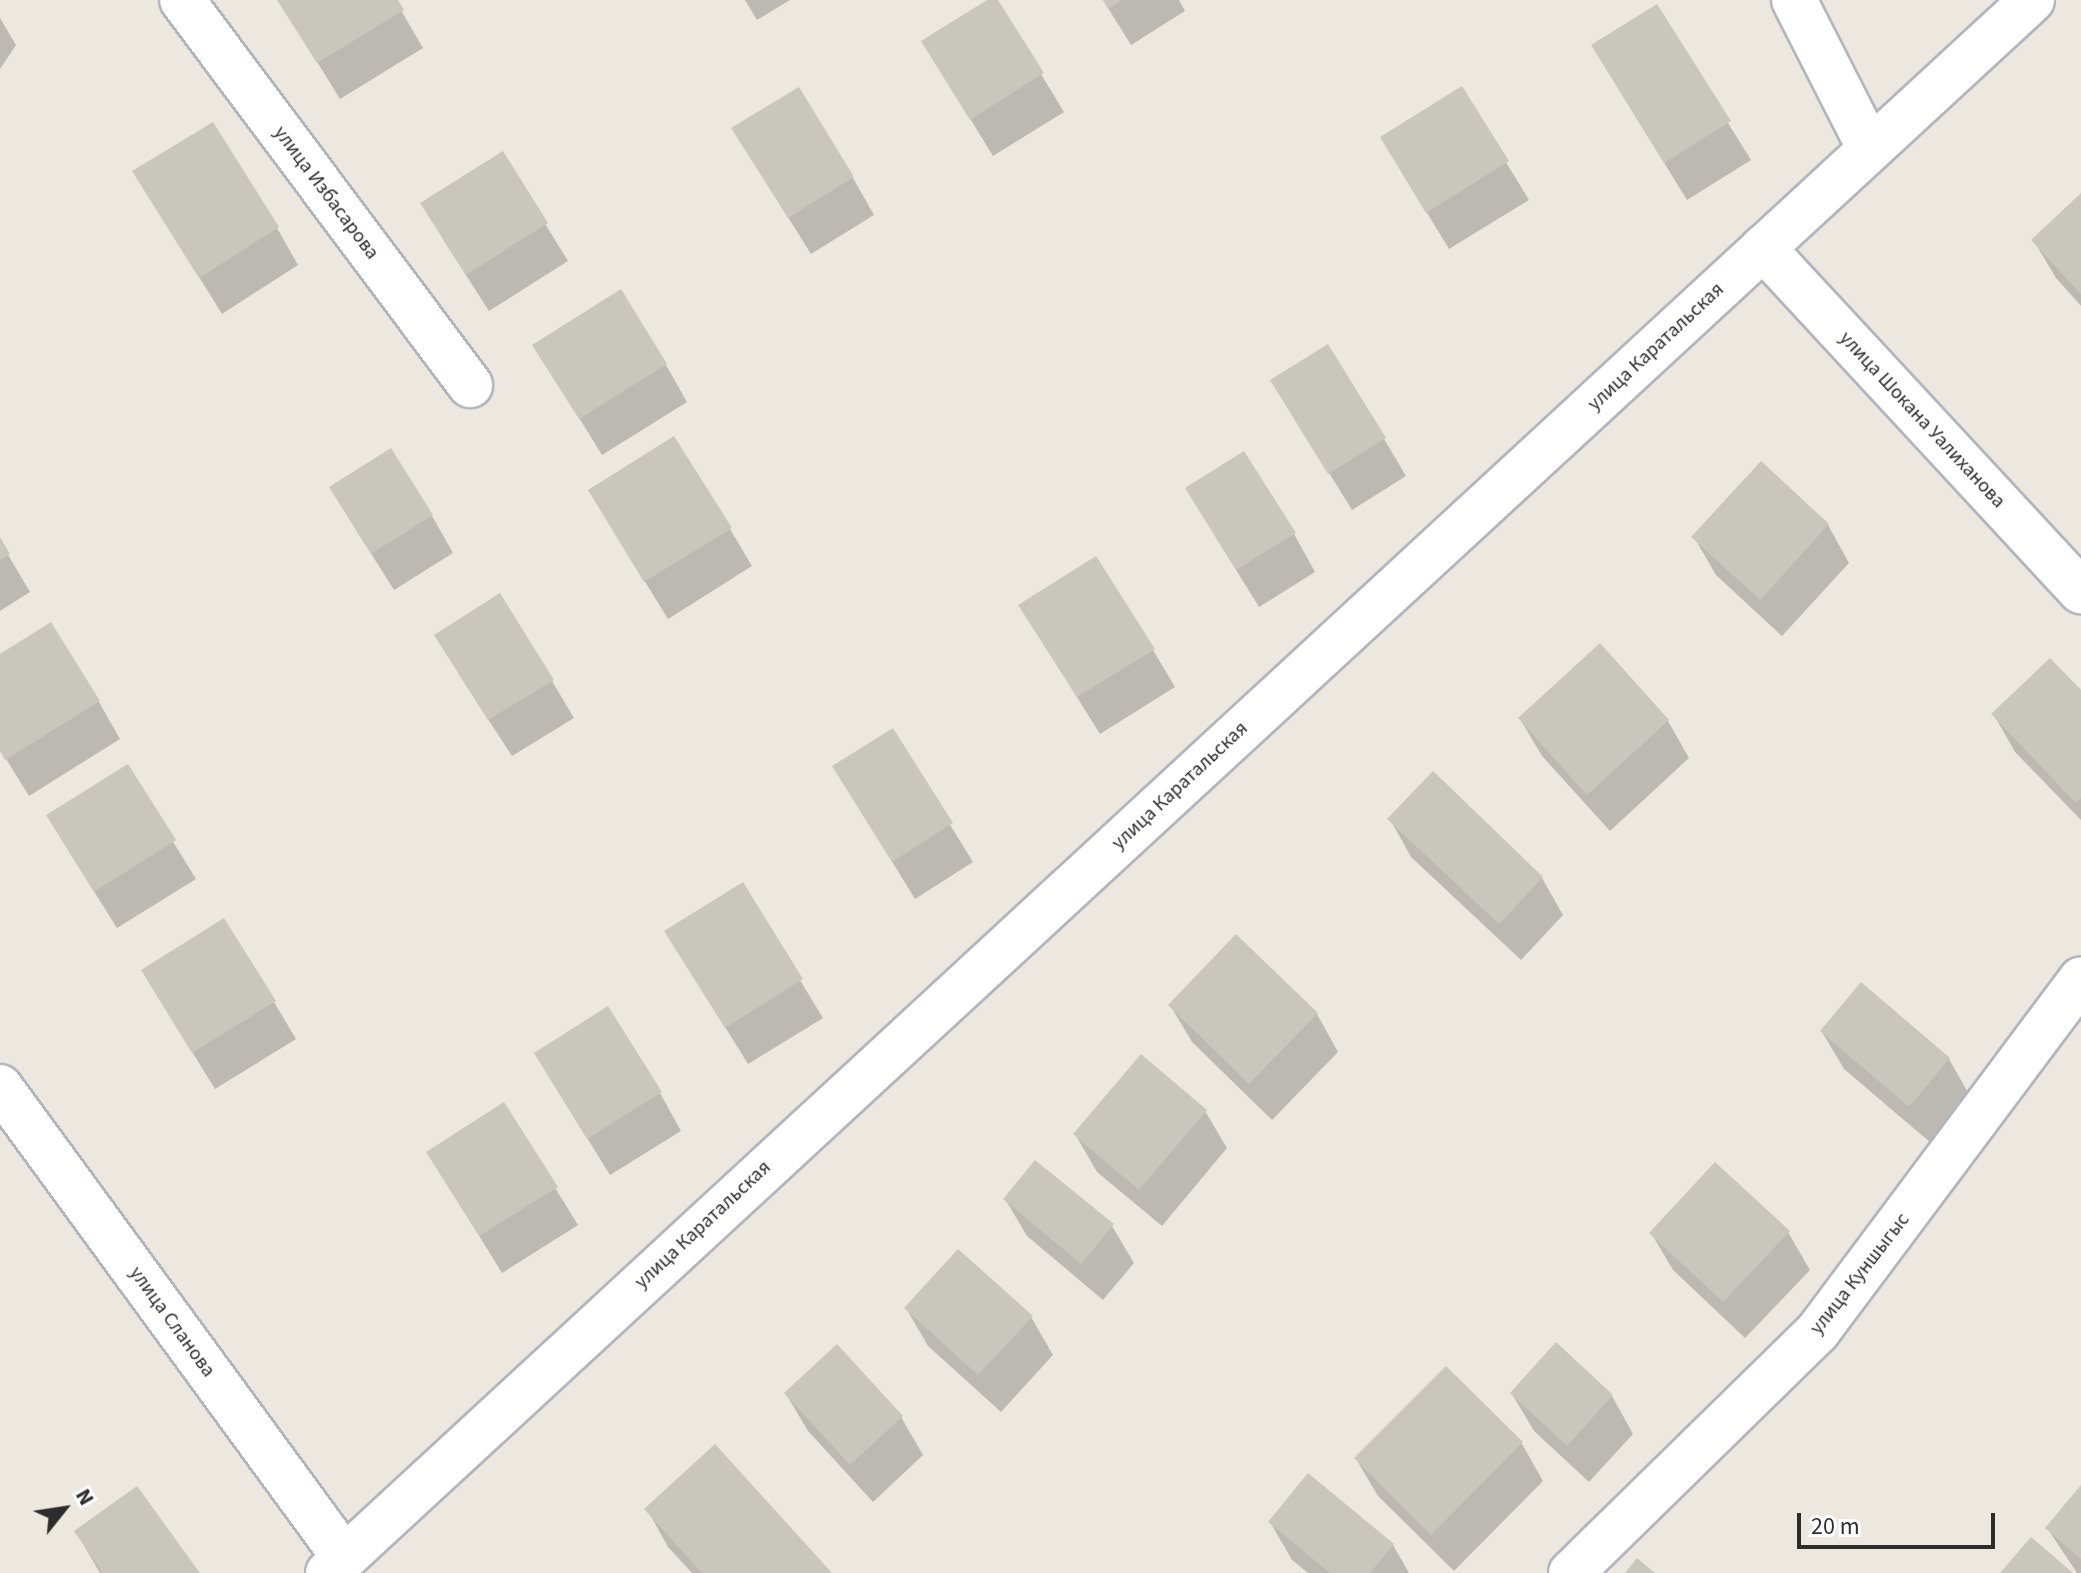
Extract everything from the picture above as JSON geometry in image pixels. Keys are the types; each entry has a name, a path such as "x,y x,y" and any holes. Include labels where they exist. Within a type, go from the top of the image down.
{"street":[{"name":"улица Избасарова","path":"182,0 470,385"},
{"path":"1794,0 1870,149"},
{"name":"улица Каратальская","path":"336,1565 2032,0"},
{"name":"улица Шокана Уалиханова","path":"1763,248 2081,592"},
{"name":"улица Куншыгыс","path":"1571,1573 1818,1331 2081,980"},
{"name":"улица Сланова","path":"0,1087 336,1565"}],"building":[{"path":"277,0 398,0 404,10 317,63"},
{"path":"987,0 998,0 1044,73 970,120 921,41"},
{"path":"1103,0 1122,0 1108,9"},
{"path":"1657,4 1731,121 1664,163 1591,45"},
{"path":"1462,86 1509,161 1426,213 1380,137"},
{"path":"799,87 854,177 788,218 731,128"},
{"path":"213,122 279,227 199,278 132,171"},
{"path":"503,151 548,223 466,275 420,203"},
{"path":"2081,193 2081,294 2031,240"},
{"path":"621,289 667,364 579,419 532,345"},
{"path":"1328,344 1386,438 1328,474 1270,380"},
{"path":"674,436 732,528 644,582 588,490"},
{"path":"391,448 433,515 371,554 329,487"},
{"path":"1244,451 1296,533 1236,570 1185,488"},
{"path":"1761,461 1829,524 1760,600 1691,537"},
{"path":"0,537 10,554 0,560"},
{"path":"1096,556 1155,649 1077,697 1018,605"},
{"path":"500,593 554,680 488,720 434,635"},
{"path":"51,622 100,701 5,760 0,751 0,654"},
{"path":"1600,643 1669,720 1587,795 1518,718"},
{"path":"2050,658 2081,690 2081,798 2076,803 1991,714"},
{"path":"893,728 953,823 892,862 832,766"},
{"path":"128,764 176,840 94,892 46,815"},
{"path":"1433,771 1543,877 1499,924 1387,819"},
{"path":"743,882 803,979 725,1028 664,931"},
{"path":"224,918 276,1001 192,1053 141,970"},
{"path":"1236,934 1318,1013 1249,1084 1168,1005"},
{"path":"1861,982 1950,1058 1909,1107 1820,1031"},
{"path":"608,1006 662,1092 587,1139 534,1053"},
{"path":"1141,1054 1207,1110 1139,1190 1073,1134"},
{"path":"504,1102 558,1187 479,1236 426,1152"},
{"path":"1035,1160 1114,1224 1081,1264 1003,1199"},
{"path":"1715,1162 1790,1231 1723,1302 1649,1233"},
{"path":"958,1249 1033,1316 978,1375 904,1308"},
{"path":"1556,1342 1613,1395 1567,1446 1510,1393"},
{"path":"837,1344 903,1416 850,1465 784,1393"},
{"path":"1446,1366 1523,1442 1431,1535 1354,1458"},
{"path":"715,1444 832,1573 702,1573 644,1509"},
{"path":"1308,1473 1394,1544 1370,1573 1330,1573 1268,1522"},
{"path":"2081,1485 2081,1559 2045,1528"},
{"path":"137,1486 200,1573 103,1573 74,1531"},
{"path":"2031,1537 2073,1573 2000,1573"},
{"path":"1637,1558 1655,1573 1625,1573"}]}
